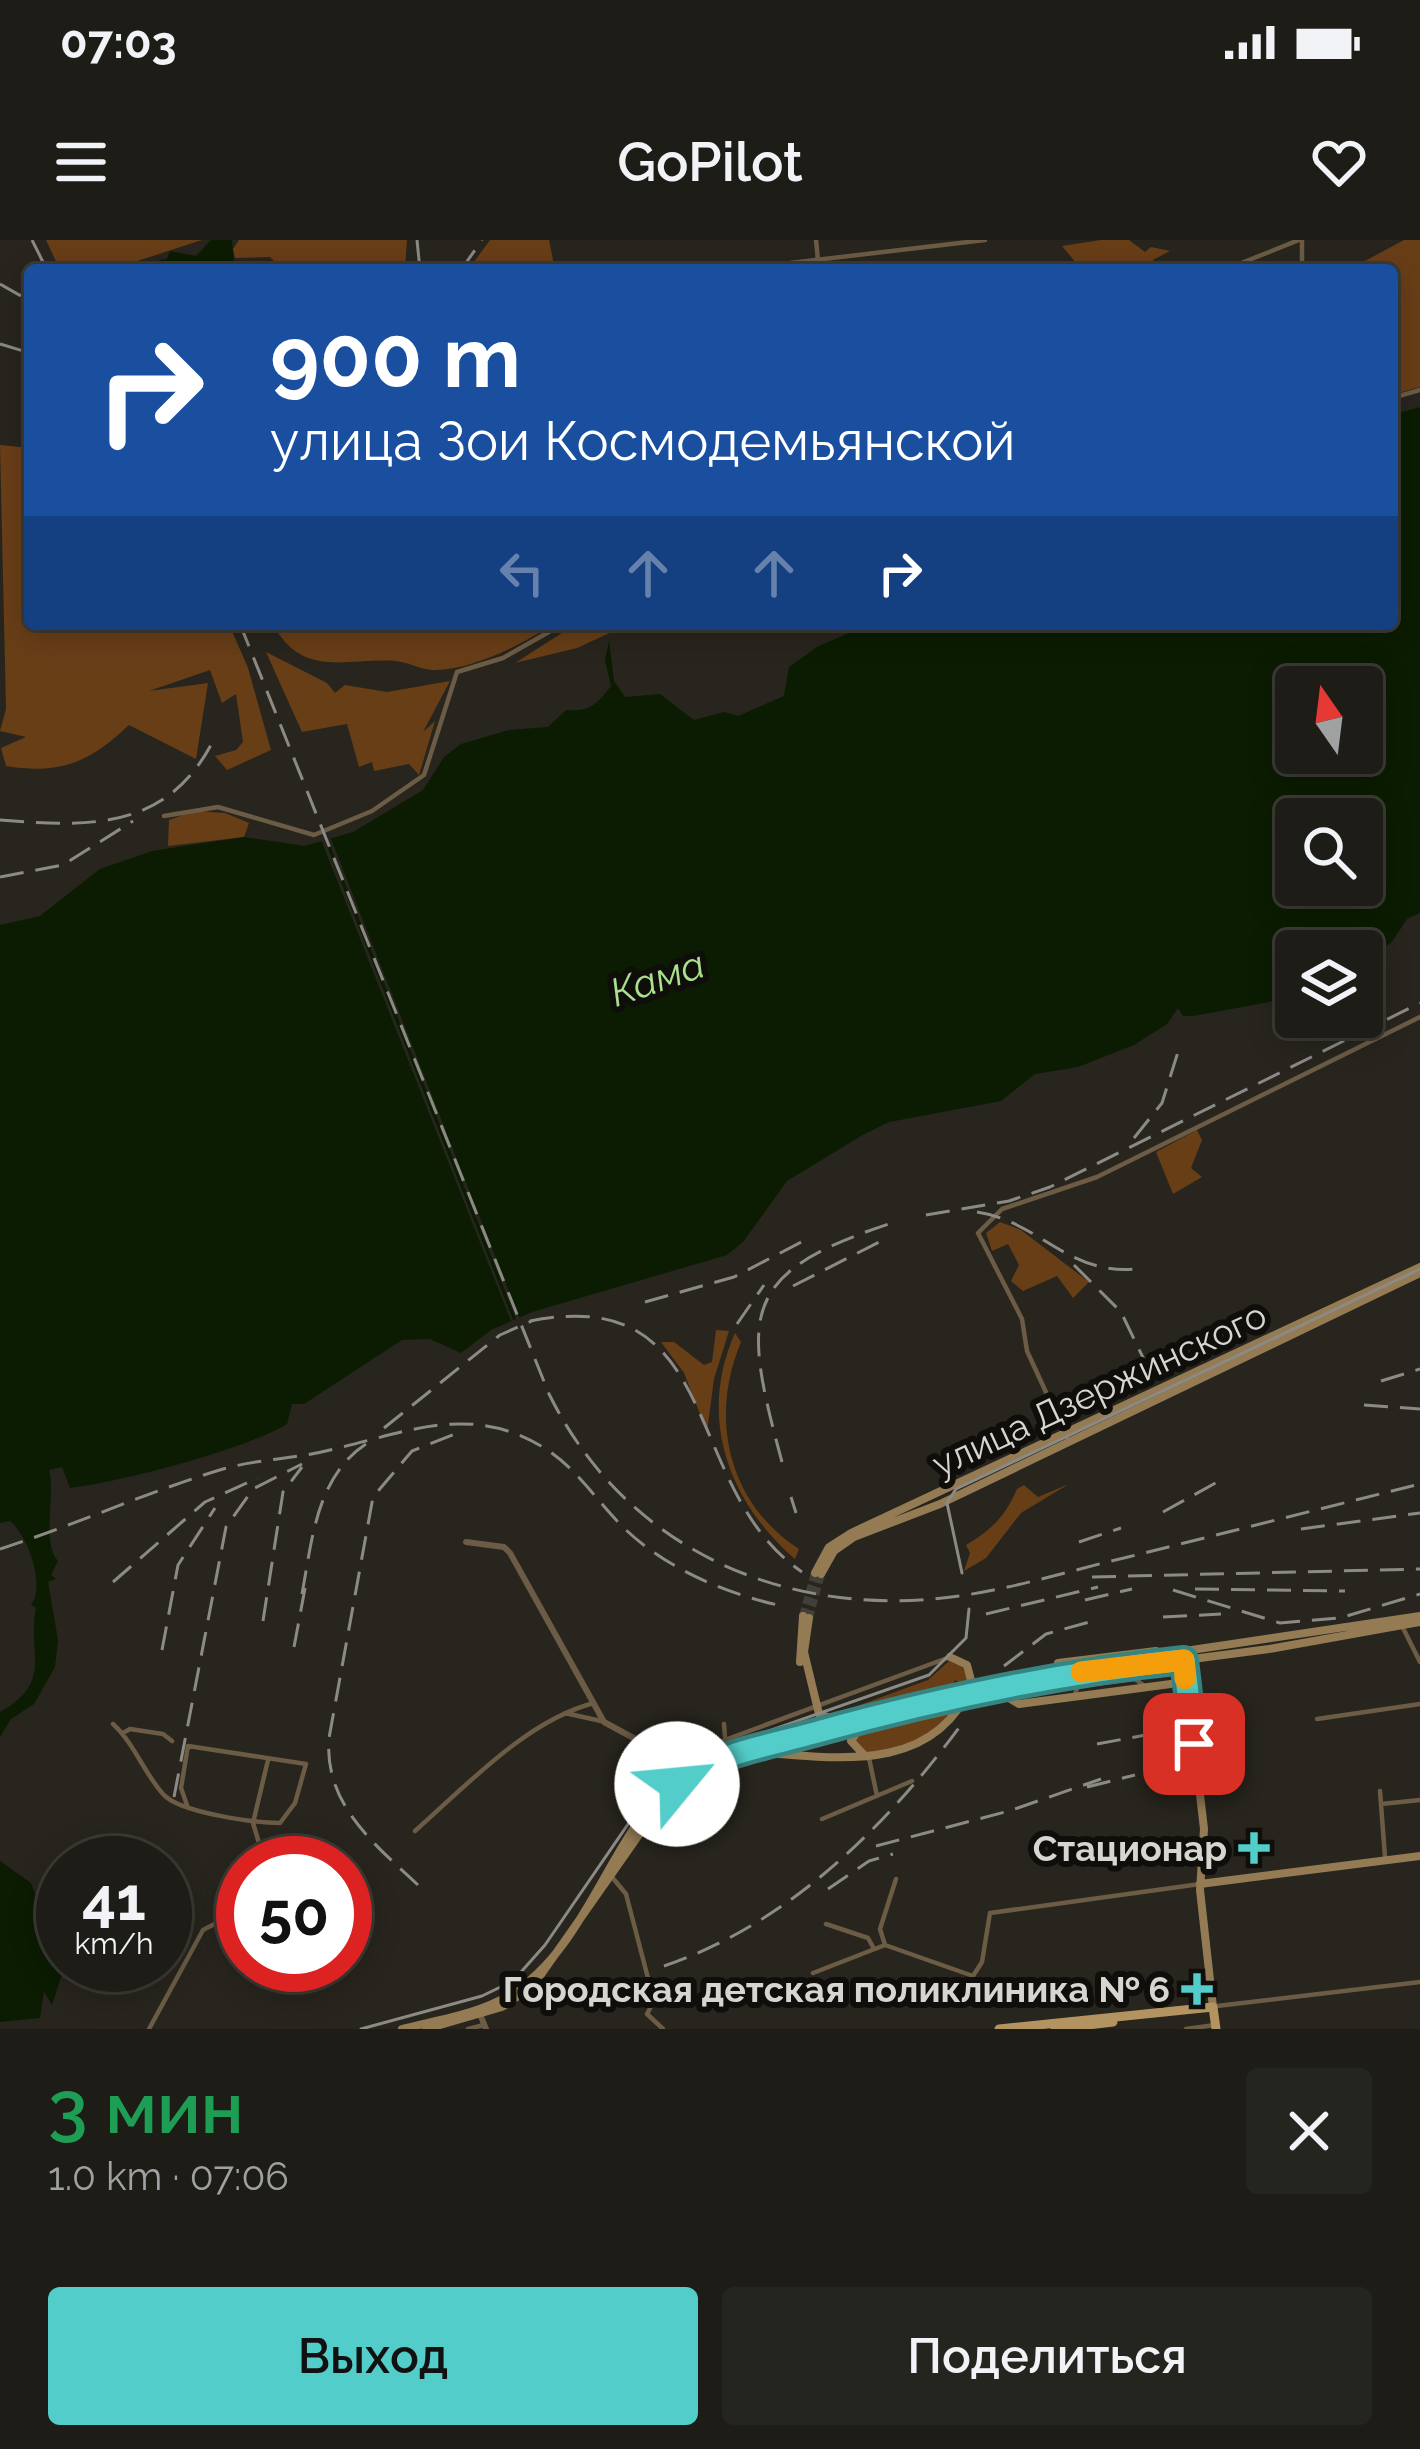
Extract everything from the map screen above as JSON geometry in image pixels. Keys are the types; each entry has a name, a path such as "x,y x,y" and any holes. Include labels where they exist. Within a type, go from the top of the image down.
{"main road":[{"name":"улица Дзержинского","path":"818,1574 824,1553 844,1536 1067,1438 1420,1270"},
{"path":"806,1617 798,1647 816,1720 807,1729"},
{"path":"1009,1680 1402,1626 1420,1619"},
{"path":"1186,1682 1019,1704 1006,1699 1002,1684 1014,1672 1051,1664 1140,1651 1185,1656 1420,1619"},
{"path":"402,2029 481,2019 538,1971 657,1798 685,1774 726,1752 1009,1680 1171,1653"},
{"path":"1185,1656 1204,1829 1200,1884 1215,2027"},
{"path":"747,1752 874,1758 928,1738 956,1714 972,1678 967,1665 950,1657"},
{"path":"874,1758 853,1748 856,1728 946,1695"},
{"path":"426,2029 481,2019 541,1978 685,1774 946,1695"},
{"path":"815,1704 823,1717 840,1720"},
{"path":"1200,1884 1420,1856"},
{"path":"999,2029 1213,2007"},
{"path":"1054,2029 1213,2007"}],"street":[{"path":"816,240 818,264"},
{"path":"778,264 986,240"},
{"path":"1239,264 1301,240"},
{"path":"164,816 218,807 314,835 372,811 424,775 457,672 503,658 552,630"},
{"path":"1067,1438 1027,1351 1022,1318 978,1233 1002,1209 1097,1178 1420,1017"},
{"path":"466,1542 503,1547 511,1553 604,1722"},
{"path":"1402,1626 1420,1661"},
{"path":"722,1742 950,1657"},
{"path":"416,1831 565,1713 594,1703"},
{"path":"1317,1719 1420,1704"},
{"path":"565,1713 604,1722 674,1760 685,1774"},
{"path":"113,1724 163,1794 188,1808 253,1823 279,1823 295,1803 306,1764 188,1746 181,1788 188,1808"},
{"path":"724,1724 726,1752"},
{"path":"123,1733 128,1729 161,1733 172,1741"},
{"path":"874,1758 878,1796"},
{"path":"257,1836 253,1823 268,1760"},
{"path":"822,1819 912,1781"},
{"path":"1380,1791 1385,1860"},
{"path":"1382,1804 1420,1800"},
{"path":"612,1877 626,1894 654,2001 647,2014 663,2029"},
{"path":"885,1945 881,1927 896,1879"},
{"path":"813,1973 885,1945 973,1976 984,1955 990,1913 1200,1884"},
{"path":"148,2029 202,1930 216,1923"},
{"path":"826,1924 868,1938 874,1949"},
{"path":"1213,2007 1420,1982"},
{"path":"468,2029 481,2019"},
{"path":"1186,2029 1215,2027"}],"shaded area":[{"path":"46,240 202,240 128,264 57,264"},
{"path":"239,240 407,240 405,264 277,264 270,257 235,258 233,249"},
{"path":"490,240 549,240 554,264 472,264"},
{"path":"1129,240 1145,252 1151,247 1170,251 1153,260 1154,264 1077,264 1062,246"},
{"path":"1404,240 1420,240 1420,387 1398,393 1398,264 1359,264"},
{"path":"0,445 24,447 24,630 232,630 248,668 271,750 227,770 215,756 236,750 243,742 236,694 222,703 210,670 149,691 208,683 196,759 129,725 74,763 43,769 6,766 1,748 26,737 0,731 6,709"},
{"path":"277,630 542,630 479,661 432,670 396,661 312,659 285,642"},
{"path":"567,630 616,630 577,648 515,663"},
{"path":"266,652 327,683 335,693 345,685 387,692 450,681 423,732 435,721 419,775 409,764 374,771 372,762 359,767 347,724 302,732"},
{"path":"194,811 225,813 249,823 244,837 168,846 169,820"},
{"path":"1197,1130 1202,1140 1191,1168 1202,1177 1173,1194 1156,1152"},
{"path":"1000,1222 1021,1230 1089,1282 1073,1298 1057,1276 1023,1291 1011,1281 1019,1265 1008,1244 992,1251 986,1233"},
{"path":"716,1330 729,1331 714,1379 707,1432 684,1373 661,1342 674,1342 704,1365 712,1362"},
{"path":"735,1333 741,1342 727,1400 731,1457 755,1508 799,1549 795,1559 752,1512 726,1457 719,1396"},
{"path":"1069,1484 1021,1513 986,1558 964,1571 970,1553 966,1545 997,1521 1017,1489 1024,1485 1038,1497"},
{"path":"949,1661 966,1669 968,1687 962,1704 952,1718 919,1740 867,1756 857,1750 853,1739 864,1724 946,1701 951,1710 961,1684 955,1680 952,1687 827,1717 928,1680"}],"water":[{"path":"211,240 232,240 234,262 271,264 161,264 159,260 167,259 170,251 196,256"},
{"name":"Кама","path":"1420,407 1420,913 1407,919 1391,943 1383,947 1383,930 1275,930 1275,1001 1193,1016 1183,1016 1178,1008 1167,1024 1134,1045 1078,1067 1035,1074 1001,1101 889,1122 787,1181 743,1242 727,1255 532,1312 491,1330 461,1353 430,1339 402,1340 304,1404 292,1404 287,1424 213,1454 70,1488 62,1467 49,1470 50,1543 58,1561 51,1575 56,1579 48,1582 58,1640 55,1667 34,1704 11,1719 0,1737 0,1712 17,1701 33,1678 36,1608 31,1605 36,1587 24,1539 10,1521 0,1523 0,925 40,916 100,869 152,851 244,837 305,846 353,832 423,790 444,757 461,744 509,730 548,727 566,710 581,710 597,702 611,686 605,660 609,641 614,681 625,697 660,694 694,720 724,712 738,716 784,696 789,667 817,647 855,630 1398,630 1398,413"},
{"path":"0,1861 31,1883 36,1897 36,1992 44,1992 40,2018 0,2022"}],"pier":[{"path":"326,835 521,1322 518,1324"},
{"path":"320,837 515,1325 513,1326"}],"tunnel":[{"path":"803,1616 815,1573"},
{"path":"809,1618 821,1574"}],"tram line":[{"path":"962,1573 947,1503 956,1489 1420,1269"},
{"path":"361,2029 482,1996 513,1981 545,1945 668,1766 929,1675 966,1638 969,1609"}],"railway":[{"path":"32,240 44,264"},
{"path":"417,240 419,264"},
{"path":"465,264 482,240"},
{"path":"0,284 24,298"},
{"path":"0,344 24,351"},
{"path":"242,630 549,1394 582,1449 622,1496 668,1534 720,1563 775,1584 834,1597 896,1601 1002,1588 1420,1484"},
{"path":"0,820 65,823 124,817 174,791 214,739"},
{"path":"0,877 63,865 133,821"},
{"path":"926,1215 1009,1201 1050,1187 1420,1003"},
{"path":"1134,1138 1162,1103 1178,1052"},
{"path":"977,1212 1000,1218 1095,1265 1143,1268"},
{"path":"782,1462 760,1368 759,1333 765,1304 781,1280 807,1259 898,1221"},
{"path":"645,1302 734,1277 811,1237"},
{"path":"793,1286 885,1239"},
{"path":"1074,1265 1121,1312 1149,1370"},
{"path":"737,1324 764,1285"},
{"path":"530,1321 593,1317 638,1332 670,1361 694,1400 735,1492 763,1535 802,1572"},
{"path":"384,1428 500,1335 534,1320"},
{"path":"1381,1381 1420,1369"},
{"path":"1364,1405 1420,1409"},
{"path":"0,1549 223,1469 410,1430 462,1424 514,1433 541,1446 659,1556 717,1586 778,1605"},
{"path":"418,1885 369,1837 343,1802 334,1783 329,1738 373,1497 412,1451 460,1432"},
{"path":"302,1594 326,1492 349,1458 366,1444"},
{"path":"174,1797 226,1527 253,1489 302,1464"},
{"path":"263,1621 283,1492 302,1467"},
{"path":"113,1582 205,1502 258,1478"},
{"path":"1163,1512 1219,1481"},
{"path":"791,1497 796,1513"},
{"path":"162,1650 178,1565 215,1508"},
{"path":"1301,1529 1420,1513"},
{"path":"1079,1542 1121,1528"},
{"path":"1092,1577 1420,1569"},
{"path":"294,1647 306,1583"},
{"path":"986,1614 1098,1587"},
{"path":"1085,1600 1132,1589"},
{"path":"1195,1589 1345,1591"},
{"path":"1173,1590 1280,1623 1340,1618 1420,1594"},
{"path":"1163,1617 1221,1614"},
{"path":"1004,1666 1046,1634 1093,1621"},
{"path":"664,1966 752,1925 831,1868 900,1800 961,1725"},
{"path":"1097,1744 1151,1734"},
{"path":"1087,1787 1135,1775"},
{"path":"876,1846 1009,1811 1101,1779"},
{"path":"828,1889 869,1861 893,1854"}],"slow traffic":[{"path":"1081,1672 1184,1660 1185,1679"}],"place":[{"name":"Стационар","path":"1254,1848"},
{"name":"Городская детская поликлиника № 6","path":"1197,1989"}],"route":[{"path":"677,1784 719,1760 939,1698 1053,1676 1184,1660 1194,1744"}]}
